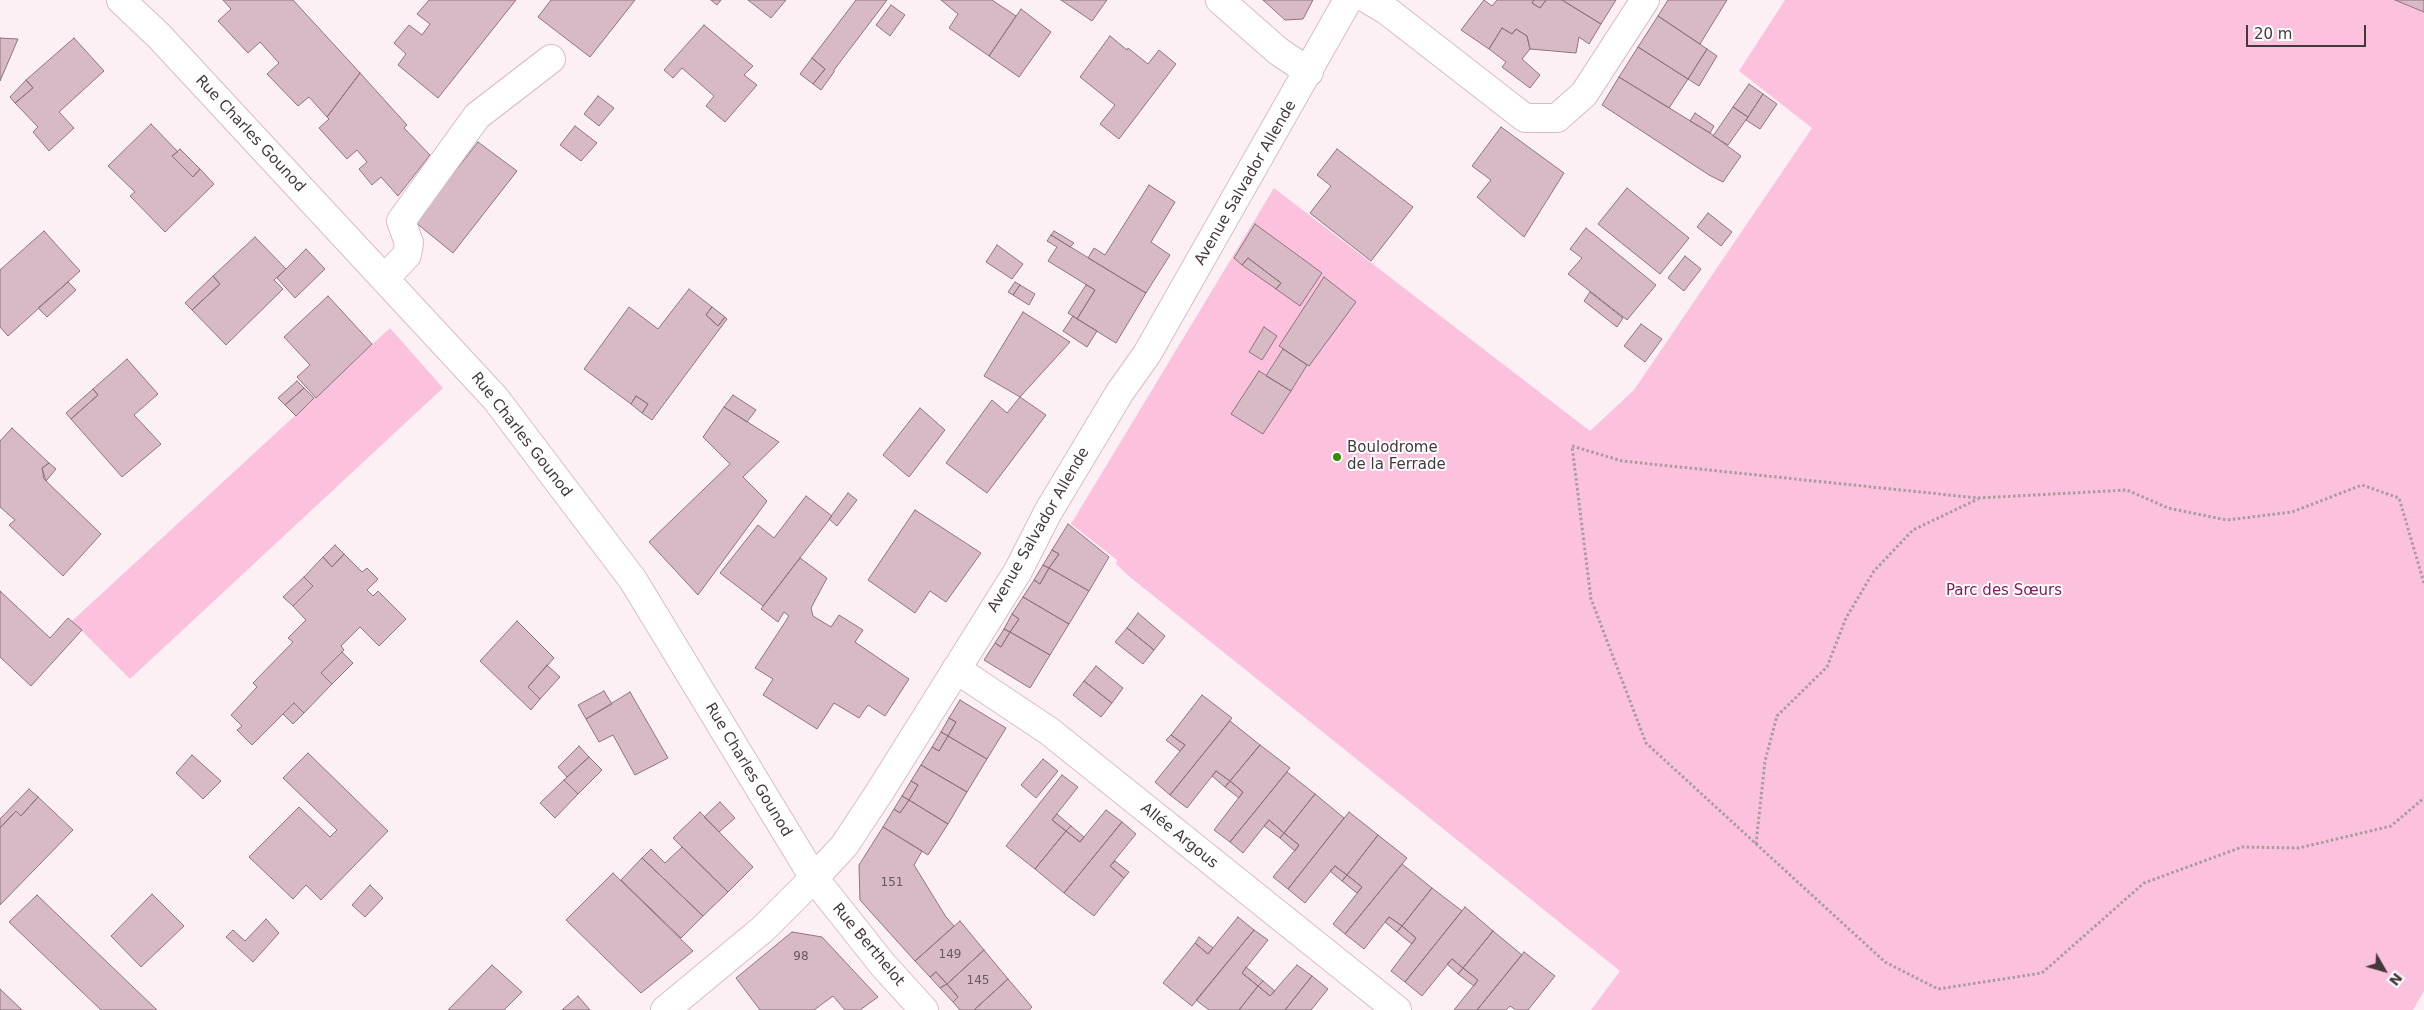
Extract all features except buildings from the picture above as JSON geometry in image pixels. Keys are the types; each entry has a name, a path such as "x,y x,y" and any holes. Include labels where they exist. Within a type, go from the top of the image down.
{"street":[{"name":"Rue Charles Gounod","path":"121,0 159,36 496,398 633,580 814,878"},
{"path":"1220,0 1278,51 1309,72"},
{"name":"Avenue Salvador Allende","path":"665,1010 763,929 844,846 1018,571 1048,512 1120,392 1147,354 1309,72 1348,0"},
{"path":"1369,0 1386,10 1525,118 1557,118 1584,94 1645,0"},
{"path":"384,278 407,255 409,243 401,221 477,116 551,59"},
{"name":"Allée Argous","path":"956,669 1048,731 1397,1010"},
{"name":"Rue Berthelot","path":"814,878 883,965 924,1010"}],"path":[{"path":"2424,583 2399,498 2362,485 2292,512 2227,520 2168,508 2126,490 1978,498 1622,461 1572,446 1591,599 1646,743 1885,962 1938,989 2042,973 2144,883 2242,847 2299,848 2391,826 2424,798"},
{"path":"1756,845 1765,762 1777,716 1827,667 1846,618 1874,571 1913,530 1978,498"}],"green space":[{"name":"Parc des Sœurs","path":"1785,0 2424,0 2424,991 2413,1010 1591,1010 1620,971 1130,577 1116,564 1117,560 1071,524 1274,188 1590,431 1634,390 1812,128 1739,71"},
{"path":"390,328 443,388 130,679 72,621"}],"place":[{"name":"Boulodrome de la Ferrade","path":"1337,457"}]}
